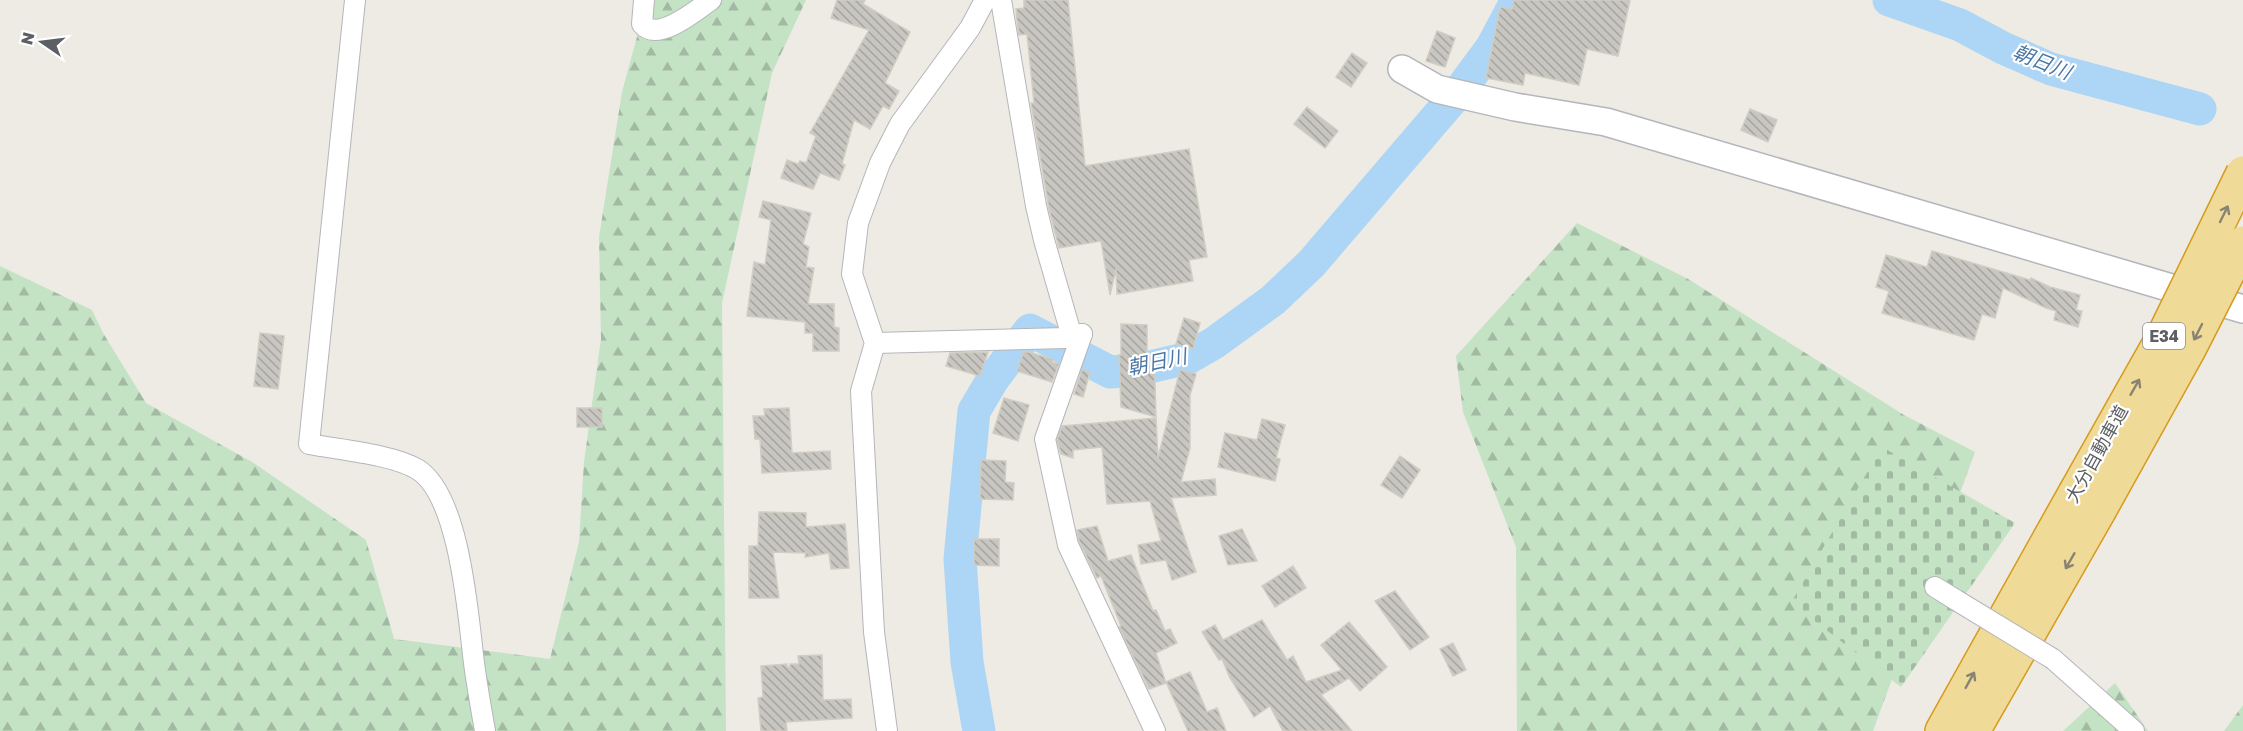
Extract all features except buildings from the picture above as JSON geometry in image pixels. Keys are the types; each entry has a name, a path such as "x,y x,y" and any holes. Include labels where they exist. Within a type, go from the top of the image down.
{"highway":[{"name":"大分自動車道","path":"1973,731 2087,502 2163,337 2243,173"},
{"name":"大分自動車道","path":"1942,731 2087,502 2189,348 2243,243"}],"street":[{"path":"355,0 309,444 400,461 418,470 430,481 443,502 454,535 464,587 485,731"},
{"path":"644,0 642,24 647,30 653,32 675,24 711,0"},
{"path":"887,731 874,632 861,391 875,343 852,274 858,223 880,163 900,124 970,28 985,0"},
{"path":"1001,0 1036,206 1072,337"},
{"path":"1402,69 1437,89 1515,107 1606,122 2243,309"},
{"path":"875,343 1072,337 1082,334 1045,439 1068,545 1155,731"},
{"path":"1935,587 2053,658 2134,731"}],"green space":[{"path":"647,0 806,0 772,73 722,303 726,731 0,731 0,266 92,310 103,333 146,403 252,462 366,540 394,639 550,659 579,542 584,462 601,339 599,237 622,92"},
{"path":"1577,223 1688,279 1904,415 1975,452 1873,731 1517,731 1516,547 1463,412 1456,356"},
{"path":"1882,447 2015,523 1901,687 1791,603"},
{"path":"2115,683 2148,731 2063,731"},
{"path":"2243,705 2243,731 2224,731"}],"waterway":[{"name":"朝日川","path":"979,731 967,662 960,559 974,411 993,379 1030,330 1110,372 1137,370 1188,358 1214,343 1273,300 1311,264 1461,89 1492,47 1517,0"},
{"name":"朝日川","path":"1889,0 1960,25 2003,48 2051,69 2200,109"}]}
